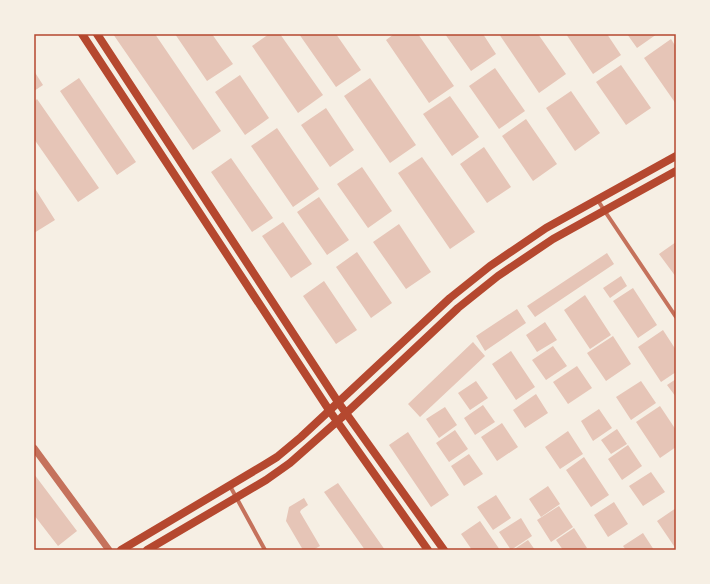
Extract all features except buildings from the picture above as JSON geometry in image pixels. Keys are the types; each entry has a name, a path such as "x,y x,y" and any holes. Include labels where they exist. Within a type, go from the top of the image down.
{"main road":[{"path":"82,34 337,422 428,550"},
{"path":"97,34 338,402 444,550"},
{"path":"121,550 277,457 301,437 450,298 490,266 546,228 676,156"},
{"path":"147,550 266,480 290,463 337,422 458,308 498,276 553,239 676,171"}],"street":[{"path":"597,199 676,317"},
{"path":"34,448 108,550"},
{"path":"230,486 265,550"}]}
